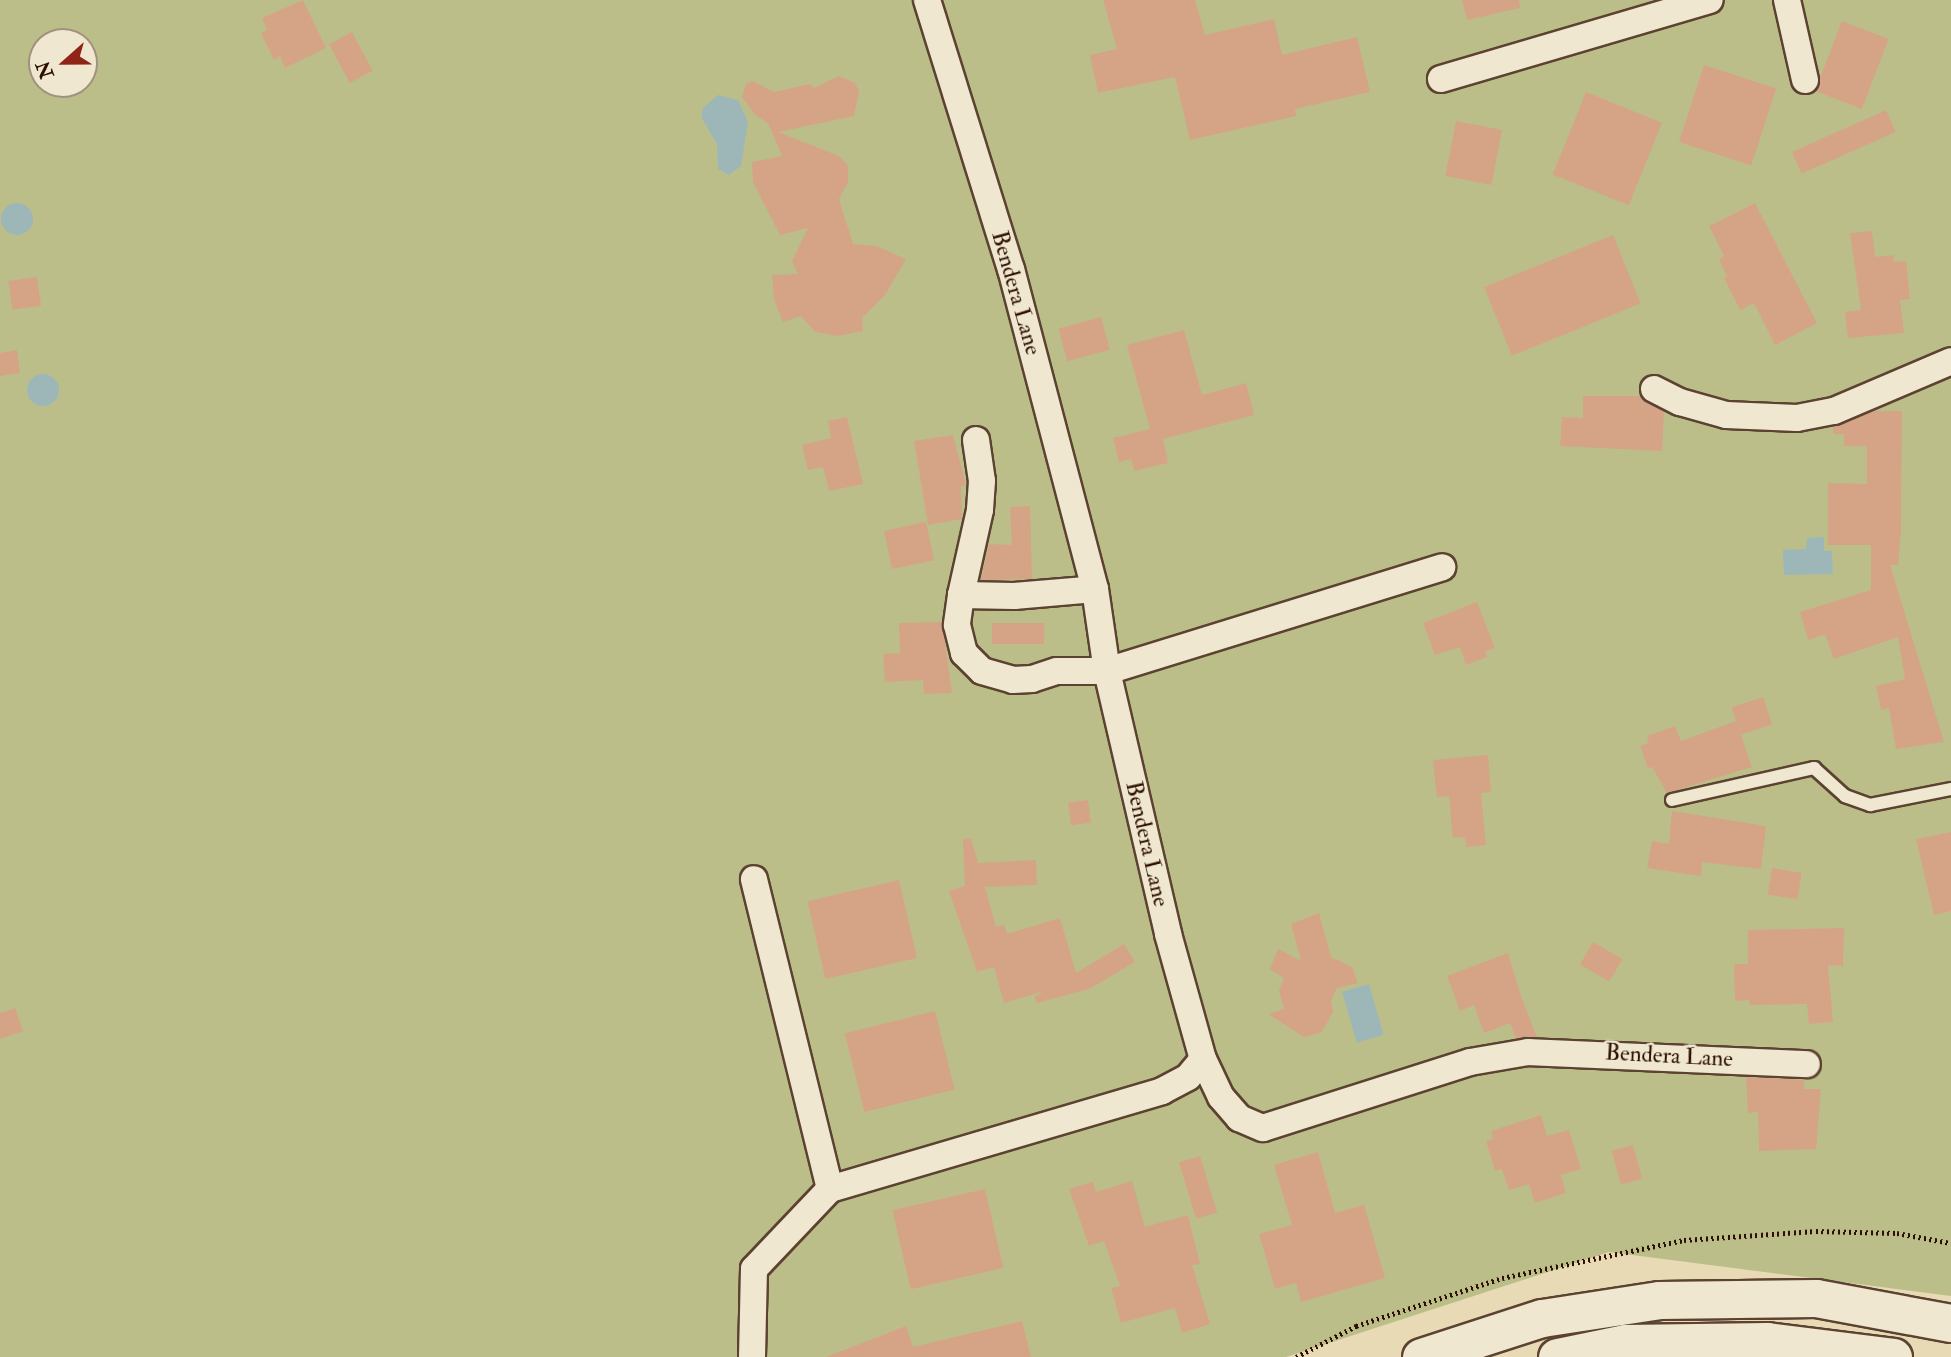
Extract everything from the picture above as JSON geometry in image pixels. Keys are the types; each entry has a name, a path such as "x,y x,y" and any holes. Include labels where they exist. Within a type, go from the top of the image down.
{"main road":[{"path":"1421,1357 1542,1318 1659,1300 1816,1298 1951,1323"},
{"path":"1557,1357 1625,1343 1767,1341 1893,1357"}],"street":[{"name":"Bendera Lane","path":"927,0 1011,269 1095,589 1107,671 1150,860 1203,1059 1230,1108 1239,1118 1263,1128 1470,1062 1528,1052 1807,1064"},
{"path":"1441,79 1710,0"},
{"path":"1787,0 1805,80"},
{"path":"1654,389 1680,402 1726,415 1797,418 1834,411 1951,361"},
{"path":"976,440 982,481 980,510 961,594 957,625 962,643 982,671 1013,680 1058,671 1107,671 1442,567"},
{"path":"961,594 1014,596 1095,589"},
{"path":"754,879 831,1189"},
{"path":"752,1357 754,1269 831,1189 1162,1091 1188,1077 1203,1059"}],"lane":[{"path":"1672,800 1814,768 1844,796 1870,805 1951,789"}],"path":[{"path":"1296,1357 1356,1326 1502,1278 1684,1240 1816,1231 1897,1233 1951,1243"}],"green space":[{"path":"0,0 1951,0 1951,1296 1609,1252 1286,1357 0,1357"}],"water":[{"path":"718,95 738,100 748,122 741,166 729,175 718,169 717,144 701,117 703,108"},
{"path":"17,203 29,207 33,219 29,231 17,235 5,231 1,219 5,207"},
{"path":"43,374 54,379 59,390 54,401 43,406 32,401 27,390 32,379"},
{"path":"1824,537 1824,551 1832,551 1833,574 1784,575 1783,550 1806,549 1807,538"},
{"path":"1369,984 1384,1035 1357,1043 1342,992"}],"building":[{"path":"303,0 326,48 285,68 280,56 274,60 261,33 267,30 262,18"},
{"path":"1103,0 1195,0 1205,35 1274,19 1282,55 1357,37 1370,92 1295,109 1296,116 1190,140 1175,77 1098,93 1090,55 1117,49"},
{"path":"1462,0 1519,0 1520,8 1467,20"},
{"path":"1842,21 1889,39 1862,109 1815,91"},
{"path":"352,32 373,71 350,83 329,44"},
{"path":"1704,65 1776,88 1751,166 1679,142"},
{"path":"839,76 855,83 859,91 854,116 778,132 839,156 848,165 848,182 839,199 853,244 876,246 906,259 885,295 862,318 863,331 838,336 815,332 801,316 783,322 774,300 772,275 798,274 792,261 808,228 780,235 753,182 752,162 782,156 768,123 755,115 742,97 746,84 753,81 774,92 810,84 814,88"},
{"path":"1586,92 1662,123 1629,205 1553,175"},
{"path":"1886,110 1896,132 1802,174 1792,152"},
{"path":"1456,121 1502,130 1491,185 1445,176"},
{"path":"1755,203 1817,323 1775,345 1754,303 1740,310 1724,278 1727,276 1719,259 1724,256 1709,226"},
{"path":"1872,231 1875,257 1893,255 1894,262 1906,261 1910,299 1900,300 1904,333 1848,338 1845,312 1861,310 1850,233"},
{"path":"1613,235 1641,304 1512,356 1484,287"},
{"path":"37,277 41,306 12,310 8,281"},
{"path":"1101,317 1110,350 1067,361 1058,328"},
{"path":"1184,330 1202,395 1246,383 1254,415 1163,439 1168,463 1134,471 1131,459 1119,462 1113,438 1150,429 1127,345"},
{"path":"17,350 20,373 0,376 0,353"},
{"path":"1583,396 1640,396 1664,412 1662,451 1560,446 1562,417 1583,418"},
{"path":"1874,411 1902,411 1901,530 1898,565 1890,565 1944,742 1896,749 1889,708 1881,710 1876,686 1905,679 1898,637 1834,659 1825,634 1808,640 1800,612 1871,590 1871,545 1828,545 1828,483 1867,484 1867,446 1844,446 1844,434 1833,434 1833,427"},
{"path":"847,417 863,484 829,491 823,467 808,470 802,445 831,438 828,421"},
{"path":"953,435 966,485 961,487 962,519 928,525 914,441"},
{"path":"1030,506 1032,579 981,580 989,544 1012,545 1010,507"},
{"path":"926,522 934,560 892,569 884,531"},
{"path":"1477,602 1495,648 1485,652 1487,657 1466,665 1460,647 1435,655 1423,623"},
{"path":"942,622 952,693 924,694 923,680 885,682 883,654 900,653 899,623"},
{"path":"992,623 1044,623 1044,644 992,644"},
{"path":"1763,697 1772,725 1741,735 1732,707"},
{"path":"1736,721 1752,767 1667,793 1652,767 1648,768 1640,746 1649,743 1647,736 1675,726 1681,741"},
{"path":"1488,755 1491,792 1481,793 1486,845 1466,847 1465,837 1453,838 1449,796 1437,797 1433,760"},
{"path":"1088,800 1091,823 1071,825 1068,802"},
{"path":"1672,811 1766,826 1761,869 1702,862 1701,876 1647,868 1652,841 1669,844"},
{"path":"1951,832 1951,911 1934,915 1916,839"},
{"path":"971,838 978,863 1036,860 1037,885 985,887 996,927 1004,925 1007,934 1060,918 1076,973 1124,944 1135,962 1089,989 1037,1003 1034,997 1044,991 1004,1003 994,967 977,972 949,891 965,886 963,839"},
{"path":"1772,868 1802,873 1797,899 1768,895"},
{"path":"899,880 917,958 825,979 807,901"},
{"path":"1319,913 1331,957 1352,967 1358,983 1337,988 1331,1001 1333,1012 1322,1032 1304,1037 1268,1014 1284,1009 1279,990 1284,978 1270,969 1278,949 1301,961 1291,924"},
{"path":"1844,928 1843,966 1828,965 1833,1022 1809,1024 1807,1004 1750,1005 1749,1000 1735,1001 1734,964 1748,964 1748,930"},
{"path":"1593,942 1622,959 1609,982 1580,965"},
{"path":"1508,953 1537,1037 1516,1038 1510,1023 1484,1033 1474,1005 1460,1011 1447,976"},
{"path":"15,1008 23,1031 0,1039 0,1013"},
{"path":"935,1011 955,1090 864,1112 845,1033"},
{"path":"1746,1077 1804,1080 1804,1089 1821,1089 1816,1149 1759,1151 1758,1112 1748,1113"},
{"path":"1541,1115 1547,1136 1569,1130 1581,1169 1561,1175 1566,1193 1535,1203 1529,1184 1509,1190 1502,1169 1495,1171 1486,1141 1493,1139 1491,1131"},
{"path":"1633,1145 1642,1179 1621,1185 1612,1151"},
{"path":"1318,1152 1335,1213 1364,1205 1385,1278 1301,1302 1296,1283 1275,1289 1259,1234 1292,1225 1274,1165"},
{"path":"1200,1156 1217,1212 1196,1219 1179,1162"},
{"path":"1132,1181 1145,1227 1188,1215 1200,1264 1192,1265 1210,1324 1182,1333 1175,1308 1121,1323 1111,1288 1120,1286 1104,1241 1089,1246 1069,1189 1093,1182 1096,1192"},
{"path":"985,1189 1003,1268 911,1289 892,1210"},
{"path":"1022,1321 1031,1357 826,1357 906,1326 913,1347"}]}
